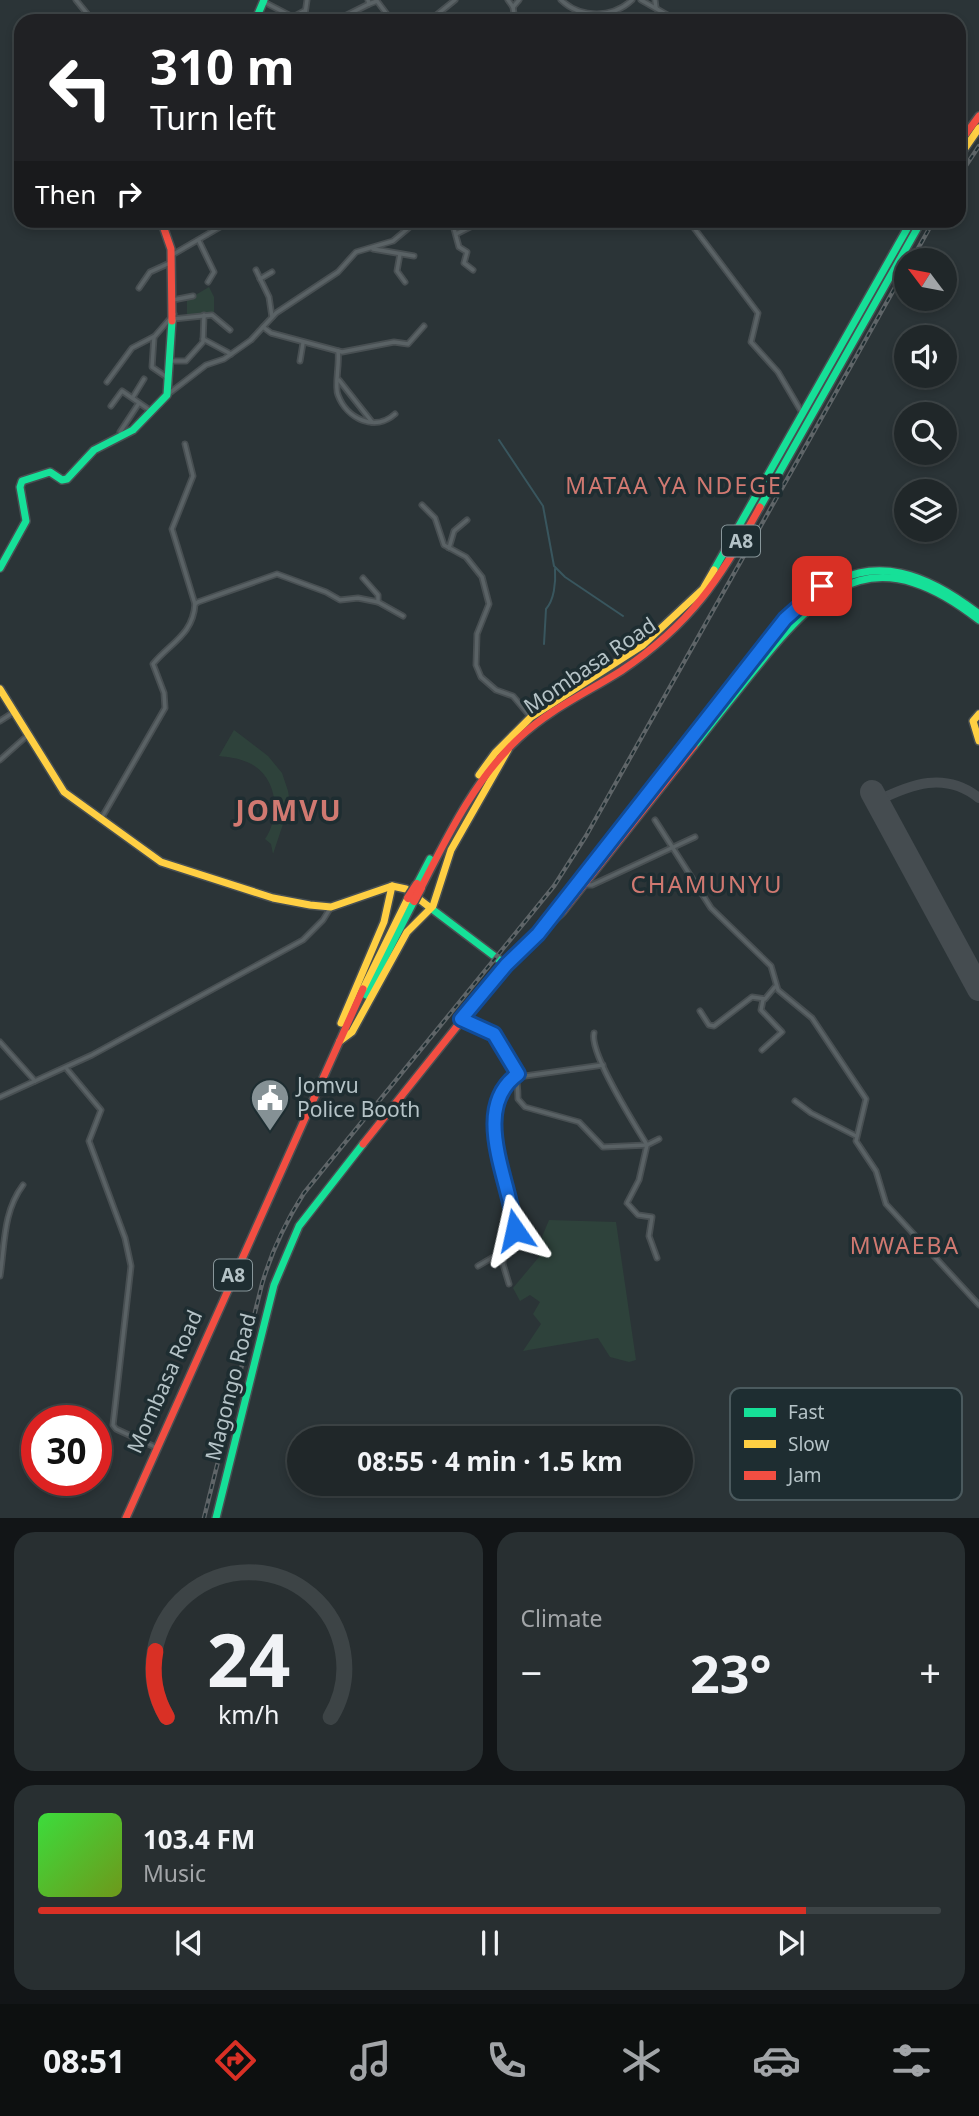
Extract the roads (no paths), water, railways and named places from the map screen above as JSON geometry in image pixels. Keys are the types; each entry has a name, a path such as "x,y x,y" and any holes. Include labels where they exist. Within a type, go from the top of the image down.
{"main road":[{"path":"966,134 979,116"},
{"path":"966,148 979,128"},
{"path":"0,568 26,521 26,506 20,487 22,481 50,472 64,480 94,450 127,435 167,395 174,316 172,259 163,228"},
{"name":"Mombasa Road","path":"447,833 473,785 495,752 531,717 643,645 703,589 907,228"},
{"name":"Mombasa Road","path":"126,1517 155,1447 338,1043 408,898 447,833 485,775 510,746 539,720 653,648 701,605 726,568 918,228"},
{"name":"Magongo Road","path":"538,934 788,622 822,586 846,575 874,569 906,572 941,585 979,614"},
{"name":"Magongo Road","path":"216,1517 274,1284 290,1244 331,1182 461,1019 506,965 563,911 788,622 828,592 847,583 885,576 923,583 943,592 979,620"},
{"path":"0,689 55,782 99,821 151,857 172,867 273,898 331,907 392,886 406,888 433,906 506,965"},
{"path":"979,714 973,719 979,741"},
{"path":"338,1043 352,1032 407,933 433,906 451,850 510,746"},
{"path":"338,1043 346,1009 378,940 392,886"}],"street":[{"path":"76,0 87,14"},
{"path":"298,14 304,11 307,0"},
{"path":"438,14 455,0"},
{"path":"508,0 514,14"},
{"path":"513,7 519,0"},
{"path":"561,0 574,9 601,14 613,13 632,0"},
{"path":"641,0 666,14"},
{"path":"655,0 656,8"},
{"path":"264,1 288,14"},
{"path":"348,14 369,2 378,1"},
{"path":"139,288 150,272 215,228"},
{"path":"167,395 206,365 231,355 272,317 338,272 356,252 396,239 409,228"},
{"path":"453,228 458,247 467,252 464,263 473,270"},
{"path":"456,234 468,228"},
{"path":"694,228 758,313 751,342 778,372 802,413 812,416"},
{"path":"199,241 214,272 208,282"},
{"path":"371,248 414,256"},
{"path":"400,254 397,271 405,282"},
{"path":"257,270 269,297 272,317"},
{"path":"260,279 272,272"},
{"path":"173,300 193,296"},
{"path":"171,361 186,361 203,338 204,315"},
{"path":"107,382 132,348 154,336 174,316 214,315 230,330"},
{"path":"263,327 338,351 394,342 408,344 424,326"},
{"path":"154,336 152,367 168,378"},
{"path":"203,338 231,355"},
{"path":"300,361 303,342"},
{"path":"338,351 337,392 345,405 360,419 373,424 382,424 395,414"},
{"path":"132,397 145,379"},
{"path":"339,380 373,424"},
{"path":"111,406 121,392 151,411"},
{"path":"120,432 139,402"},
{"path":"99,821 165,708 164,693 153,664 180,640 194,618 195,604 172,529 194,475 185,444"},
{"path":"422,505 432,514 443,543 466,557 482,577 488,603 478,630 478,671 489,685 514,697 531,717"},
{"path":"449,548 454,531 467,520"},
{"path":"195,604 273,574 326,592 340,600 358,598 379,602 402,616"},
{"path":"363,578 378,595 379,602"},
{"path":"0,721 14,712"},
{"path":"0,760 28,735"},
{"path":"655,820 711,908 770,964 776,986 812,1018 864,1094 865,1111 856,1141 876,1171 886,1204 979,1305"},
{"path":"583,885 593,885 695,836"},
{"path":"0,1097 66,1068 303,940 323,920 331,907"},
{"path":"762,1050 782,1032 761,1010 764,999 776,986"},
{"path":"700,1011 712,1026 751,997 764,999"},
{"path":"461,1019 494,1034 518,1075 518,1099 525,1107 579,1122 603,1147 647,1145 659,1139"},
{"path":"594,1033 594,1045 603,1065 647,1145 639,1180 627,1203 638,1215 652,1217 649,1236 657,1258"},
{"path":"0,1042 35,1081"},
{"path":"478,1266 502,1252 516,1227 497,1144 495,1113 502,1088 518,1075 603,1065"},
{"path":"66,1068 101,1110 89,1141 129,1251 129,1285 113,1425 116,1429 155,1447"},
{"path":"795,1101 811,1113 856,1136"},
{"path":"0,1276 6,1219 11,1200 23,1185"},
{"path":"502,1252 509,1283"}],"waterway":[{"path":"499,440 543,506 554,566 565,577 623,616"},
{"path":"544,644 546,609 554,591 555,569"}],"railway":[{"path":"966,166 979,146"},
{"path":"918,248 930,228"},
{"path":"204,1518 262,1284 291,1215 304,1193 554,886 586,836 894,289"}],"place":[{"name":"Jomvu Police Booth","path":"270,1132"}],"district":[{"name":"MATAA YA NDEGE","path":"674,486"},
{"name":"JOMVU","path":"289,811"},
{"name":"CHAMUNYU","path":"707,885"},
{"name":"MWAEBA","path":"905,1246"}]}
